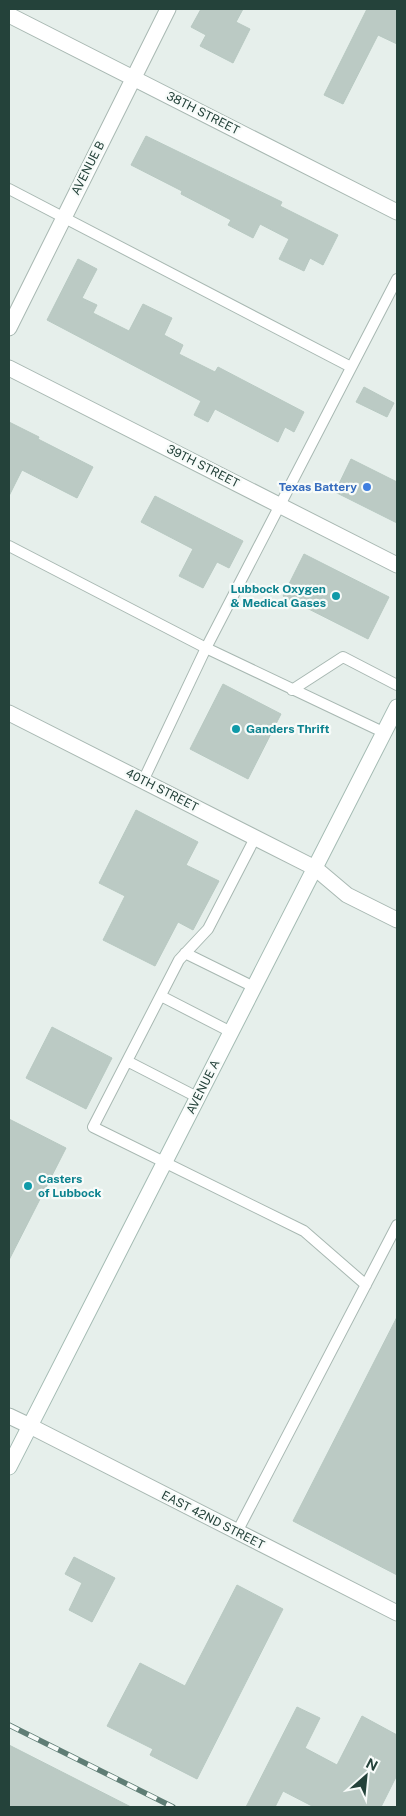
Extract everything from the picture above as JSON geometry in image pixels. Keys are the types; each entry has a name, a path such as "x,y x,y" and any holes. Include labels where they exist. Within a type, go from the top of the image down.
{"street":[{"name":"AVENUE B","path":"9,328 168,9"},
{"name":"38TH STREET","path":"9,15 397,212"},
{"name":"39TH STREET","path":"9,368 397,565"},
{"name":"AVENUE A","path":"9,1467 385,734 397,707"},
{"name":"40TH STREET","path":"9,713 315,868 347,895 397,920"},
{"name":"EAST 42ND STREET","path":"9,1416 397,1613"}],"lane":[{"path":"9,189 352,367"},
{"path":"143,781 206,648 397,279"},
{"path":"9,546 206,648 385,734"},
{"path":"292,690 344,657 397,685"},
{"path":"255,838 208,929 179,960 93,1127 304,1231 366,1285"},
{"path":"185,953 254,987"},
{"path":"160,996 231,1032"},
{"path":"127,1061 198,1097"},
{"path":"237,1532 397,1224"}],"building":[{"path":"201,9 243,9 236,22 250,29 233,63 200,46 206,35 191,27"},
{"path":"367,9 397,9 397,44 378,35 343,104 324,95"},
{"path":"146,136 282,202 280,206 338,235 323,265 310,258 304,271 279,259 289,239 260,224 253,238 228,225 231,220 181,194 182,191 131,165"},
{"path":"78,259 97,269 82,298 97,305 93,313 129,331 143,304 172,318 164,335 183,345 179,354 215,372 218,367 304,412 294,432 285,427 278,442 215,409 208,422 194,415 201,401 47,320"},
{"path":"364,387 394,403 387,417 356,402"},
{"path":"9,422 93,467 77,498 22,470 9,496"},
{"name":"Texas Battery","path":"351,459 397,482 397,523 335,492"},
{"path":"155,496 243,541 229,568 217,562 203,588 179,576 193,549 141,522"},
{"name":"Lubbock Oxygen & Medical Gases","path":"304,554 389,597 368,639 283,596"},
{"name":"Ganders Thrift","path":"223,684 281,714 248,779 190,749"},
{"path":"136,810 198,842 186,865 219,881 193,930 178,922 155,966 103,940 125,896 99,883"},
{"path":"52,1027 112,1058 86,1109 26,1078"},
{"name":"Casters of Lubbock","path":"9,1119 66,1148 9,1260"},
{"path":"397,1317 397,1575 293,1521"},
{"path":"74,1557 115,1578 92,1622 69,1610 82,1583 65,1574"},
{"path":"237,1585 283,1609 197,1779 150,1755 153,1749 107,1726 140,1663 185,1686"},
{"path":"297,1707 320,1718 305,1748 337,1765 362,1716 397,1735 397,1775 381,1807 314,1807 283,1791 275,1807 246,1807"},
{"path":"9,1745 131,1807 9,1807"}],"railway":[{"path":"9,1725 173,1807"}],"place":[{"name":"Texas Battery","path":"367,487"},
{"name":"Lubbock Oxygen & Medical Gases","path":"336,596"},
{"name":"Ganders Thrift","path":"236,729"},
{"name":"Casters of Lubbock","path":"28,1186"}]}
